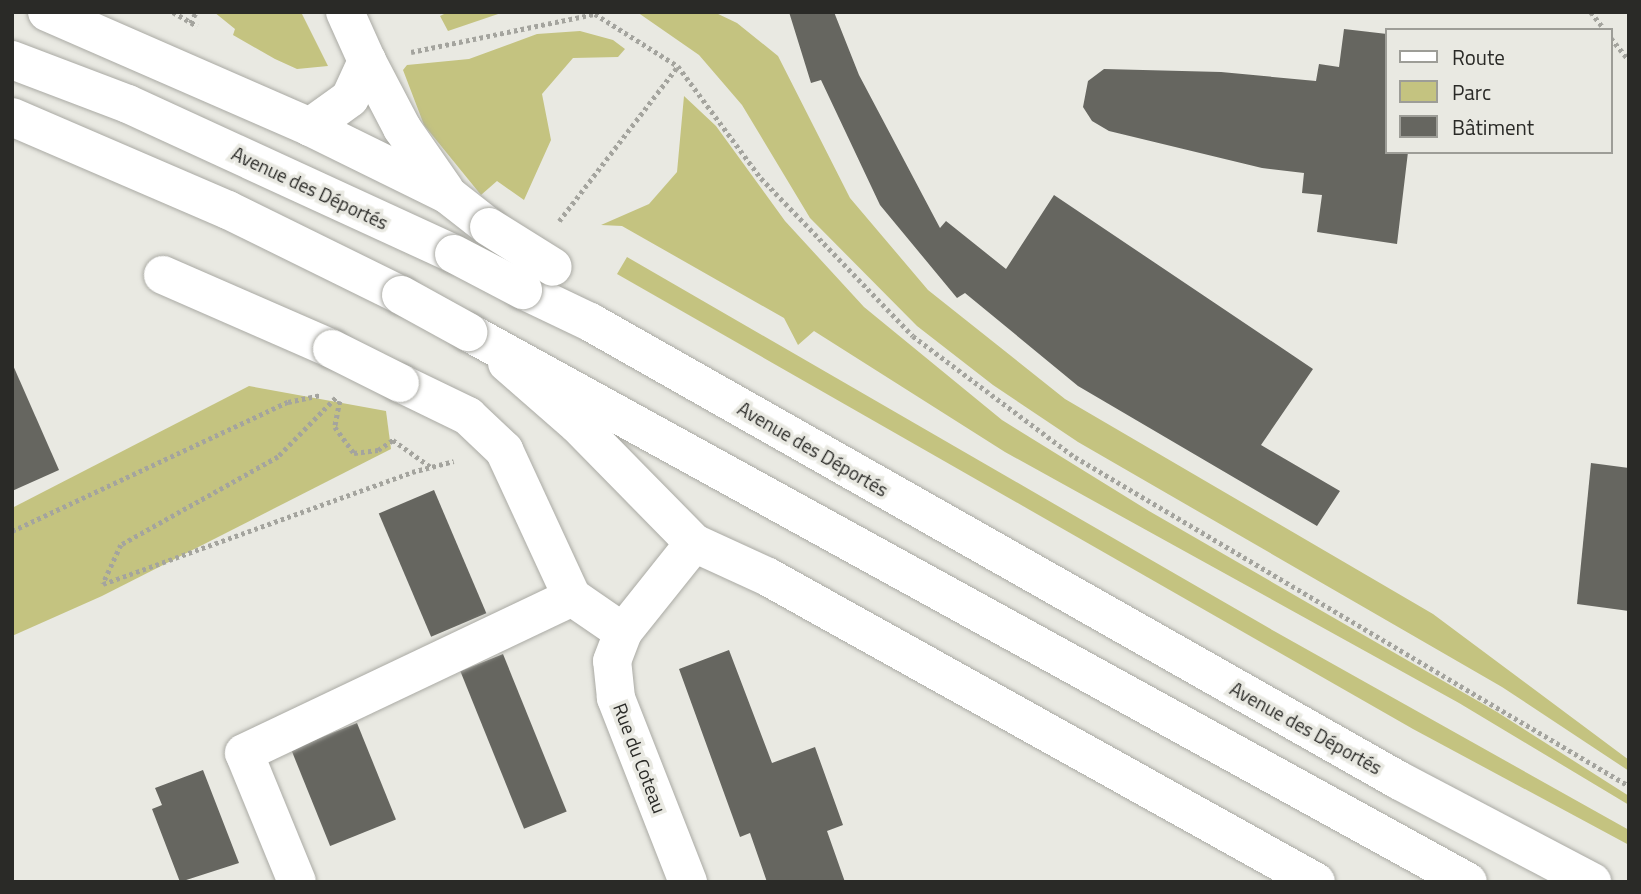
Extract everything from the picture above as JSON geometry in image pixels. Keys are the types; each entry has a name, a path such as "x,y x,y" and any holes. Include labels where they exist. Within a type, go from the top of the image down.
{"main road":[{"path":"47,12 310,127 448,195 489,227 538,278"},
{"path":"345,12 382,58 402,128 448,195"},
{"path":"310,127 350,98 382,58"},
{"name":"Avenue des Déportés","path":"12,60 128,104 454,254 538,278 590,322 1299,724 1592,882"},
{"path":"12,117 228,210 401,295 1468,882"},
{"path":"163,275 332,349 468,416 504,450 572,597 623,632 694,543"},
{"path":"474,335 577,424 694,543 768,577 1316,882"},
{"path":"297,882 244,752 572,597"},
{"name":"Rue du Coteau","path":"623,632 612,661 616,698 688,882"}],"path":[{"path":"190,23 196,12"},
{"path":"1591,12 1603,28"},
{"path":"382,58 595,14 678,66 761,178 924,344 1074,457 1629,786"},
{"path":"1613,40 1629,60"},
{"path":"557,224 678,66"},
{"path":"343,390 335,427 354,453 378,450 393,440 431,467"},
{"path":"343,390 278,457 121,545 103,584 431,467 504,450"},
{"path":"12,531 288,402 343,390"}],"green space":[{"path":"214,12 301,12 328,66 297,69 275,59 233,35 235,29"},
{"path":"448,12 504,12 448,31 440,16"},
{"path":"637,12 714,12 737,23 778,56 850,198 928,290 1065,399 1433,614 1629,760 1629,771 1502,687 1078,442 993,385 917,326 810,218 742,105 699,55"},
{"path":"580,31 613,40 625,49 618,57 573,58 542,94 551,140 524,200 497,181 481,195 424,125 403,70 407,65 469,59 537,34"},
{"path":"684,96 716,126 785,221 864,307 1002,420 1149,511 1497,712 1629,796 1629,805 1459,703 1005,452 814,331 798,345 784,318 622,226 601,225 649,204 677,172"},
{"path":"627,257 1274,631 1629,830 1629,845 1413,729 617,274"},
{"path":"249,386 386,411 391,449 102,596 12,636 12,508"}],"building":[{"path":"789,12 834,12 859,75 940,228 946,221 1006,269 1054,195 1313,369 1261,445 1340,491 1317,526 1078,386 965,293 957,298 880,205 821,80 811,83"},
{"path":"1344,29 1386,34 1386,154 1408,154 1397,244 1317,232 1322,195 1302,193 1304,173 1262,168 1109,131 1092,121 1083,107 1088,81 1104,69 1221,72 1316,81 1319,64 1339,67"},
{"path":"12,363 59,470 12,491"},
{"path":"1591,463 1629,468 1629,611 1577,604"},
{"path":"434,490 486,613 431,637 379,513"},
{"path":"729,650 772,763 815,747 843,825 827,831 845,882 767,882 750,833 740,837 679,669"},
{"path":"503,654 567,812 524,829 460,671"},
{"path":"357,723 396,819 330,846 291,750"},
{"path":"203,770 239,863 180,882 152,809 162,805 155,788"}]}
